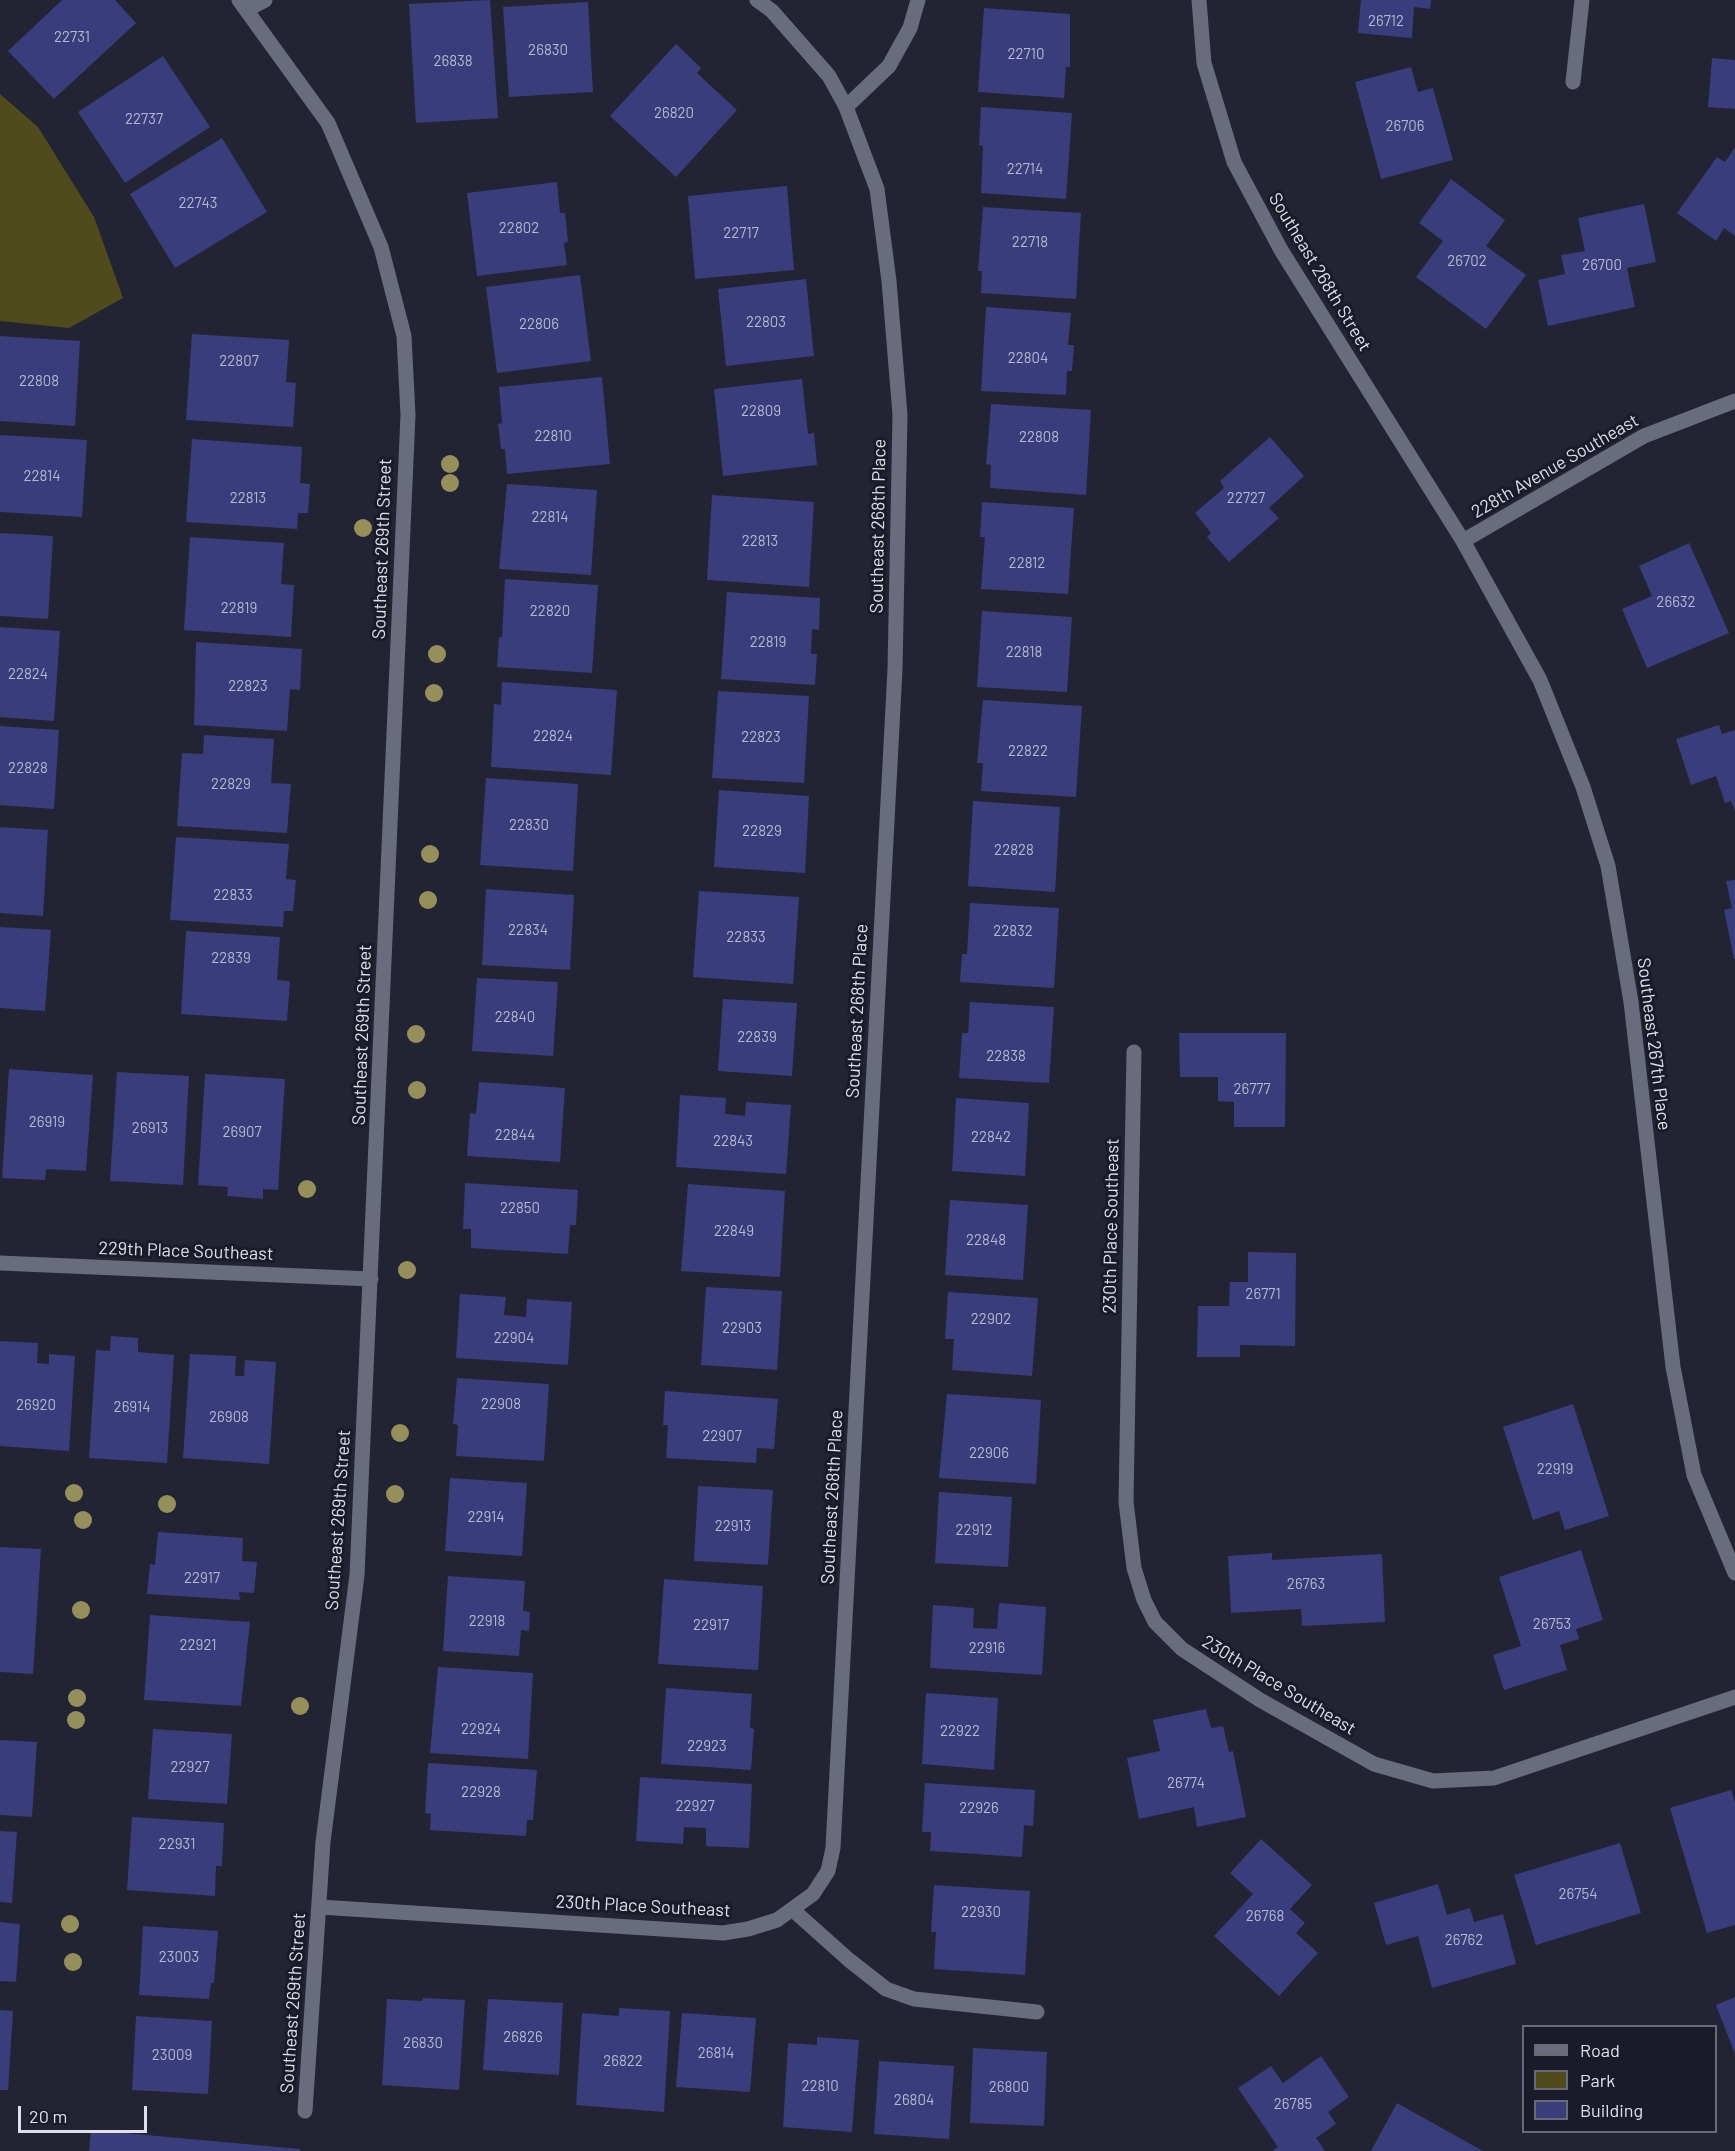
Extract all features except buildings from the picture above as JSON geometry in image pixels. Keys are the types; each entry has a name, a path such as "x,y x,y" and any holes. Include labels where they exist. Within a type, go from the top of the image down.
{"street":[{"path":"244,4 265,0"},
{"name":"Southeast 268th Place","path":"757,0 772,11 829,76 846,107 877,189 889,280 900,415 895,669 832,1848 828,1871 813,1894 793,1910"},
{"path":"846,107 889,66 910,28 918,0"},
{"name":"Southeast 268th Street","path":"1199,0 1204,63 1234,162 1281,250 1463,541"},
{"path":"1573,82 1582,0"},
{"name":"Southeast 269th Street","path":"244,4 328,123 381,247 404,336 408,415 357,1575 323,1842 305,2110"},
{"name":"228th Avenue Southeast","path":"1463,541 1644,436 1735,401"},
{"name":"Southeast 267th Place","path":"1463,541 1540,680 1583,787 1608,866 1631,1002 1673,1367 1694,1475 1735,1573"},
{"name":"230th Place Southeast","path":"1134,1052 1126,1502 1134,1568 1144,1600 1155,1622 1182,1649 1260,1700 1374,1764 1433,1781 1494,1778 1735,1697"},
{"name":"229th Place Southeast","path":"0,1263 371,1279"},
{"name":"230th Place Southeast","path":"320,1907 723,1933 748,1929 777,1920 793,1910"},
{"path":"793,1910 885,1989 914,1999 1037,2012"}],"green space":[{"path":"0,94 38,127 94,217 123,298 69,328 0,321"}]}
